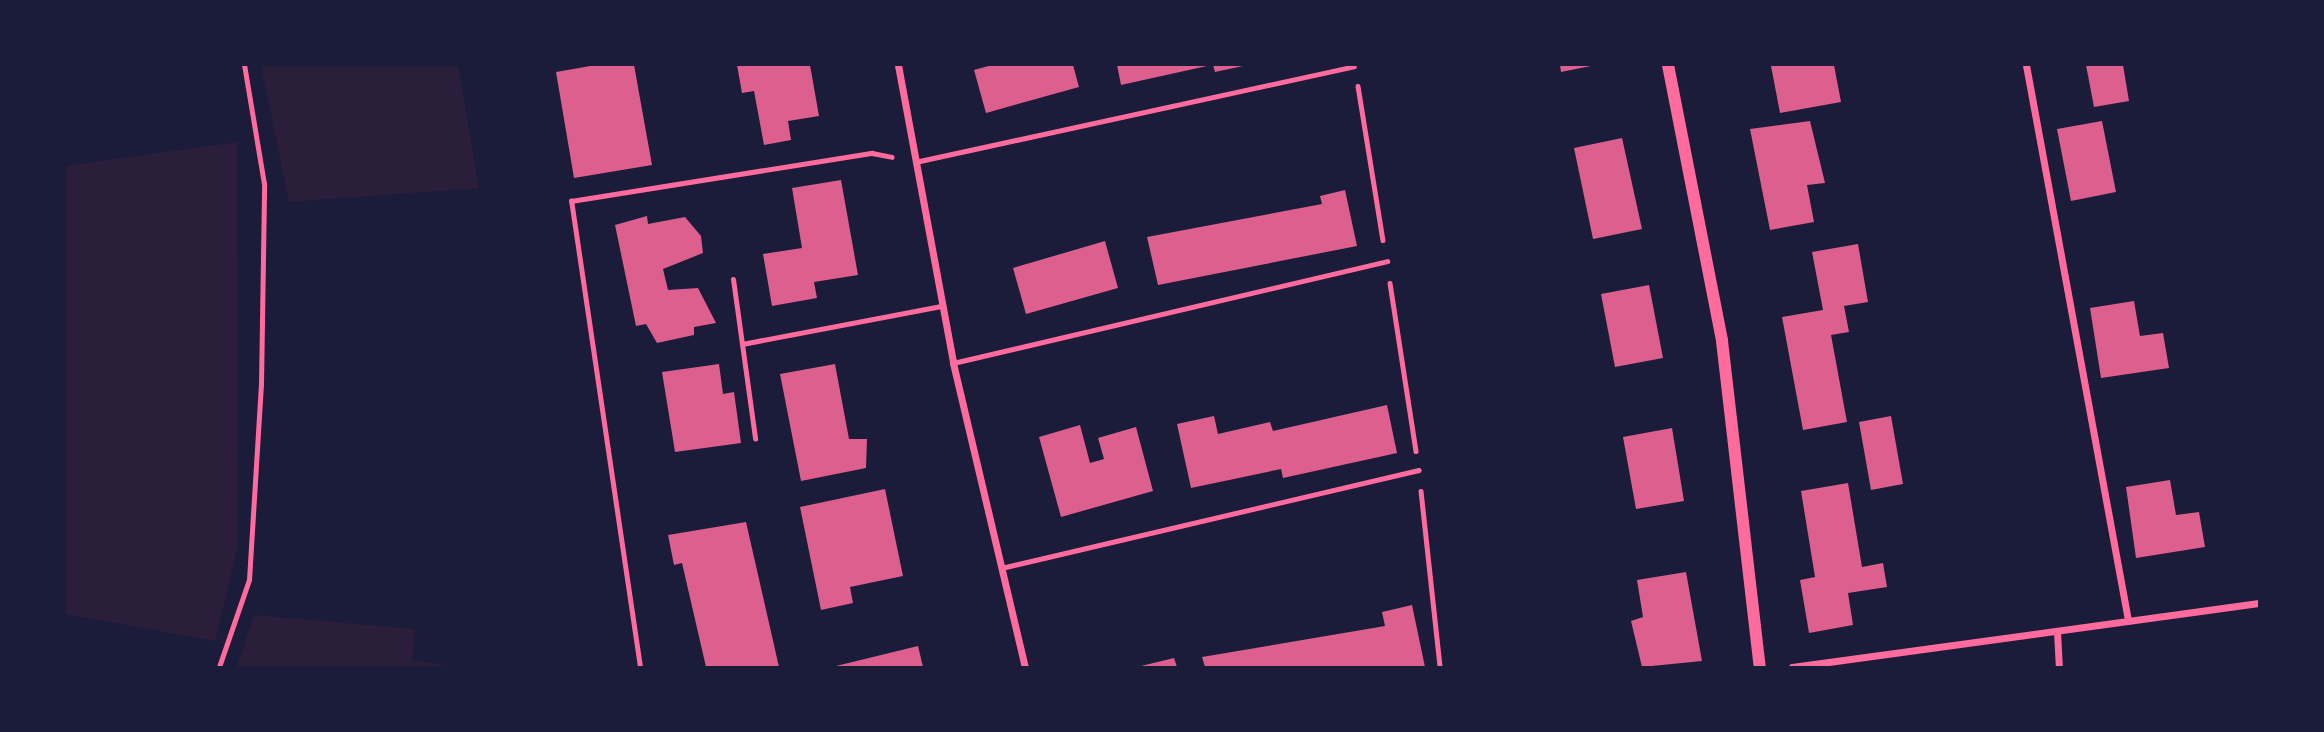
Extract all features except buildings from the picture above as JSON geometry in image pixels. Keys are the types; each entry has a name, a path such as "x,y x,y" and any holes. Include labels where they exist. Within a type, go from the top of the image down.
{"street":[{"path":"898,65 953,363 1025,667"},
{"path":"1668,65 1722,341 1753,564 1760,667"},
{"path":"2026,65 2128,620"},
{"path":"1792,667 2259,603"},
{"path":"2057,631 2059,667"}],"lane":[{"path":"915,162 1354,66"},
{"path":"953,363 1387,261"},
{"path":"733,279 755,438"},
{"path":"742,344 942,306"},
{"path":"1001,568 1419,470"}],"path":[{"path":"219,667 249,580 261,386 264,184 244,65"},
{"path":"640,667 571,201 872,153"},
{"path":"1419,470 1440,667"}],"shaded area":[{"path":"261,65 458,65 479,188 289,202"},
{"path":"237,142 238,546 215,641 65,614 65,166"},
{"path":"254,615 415,629 412,660 455,667 237,667"}]}
